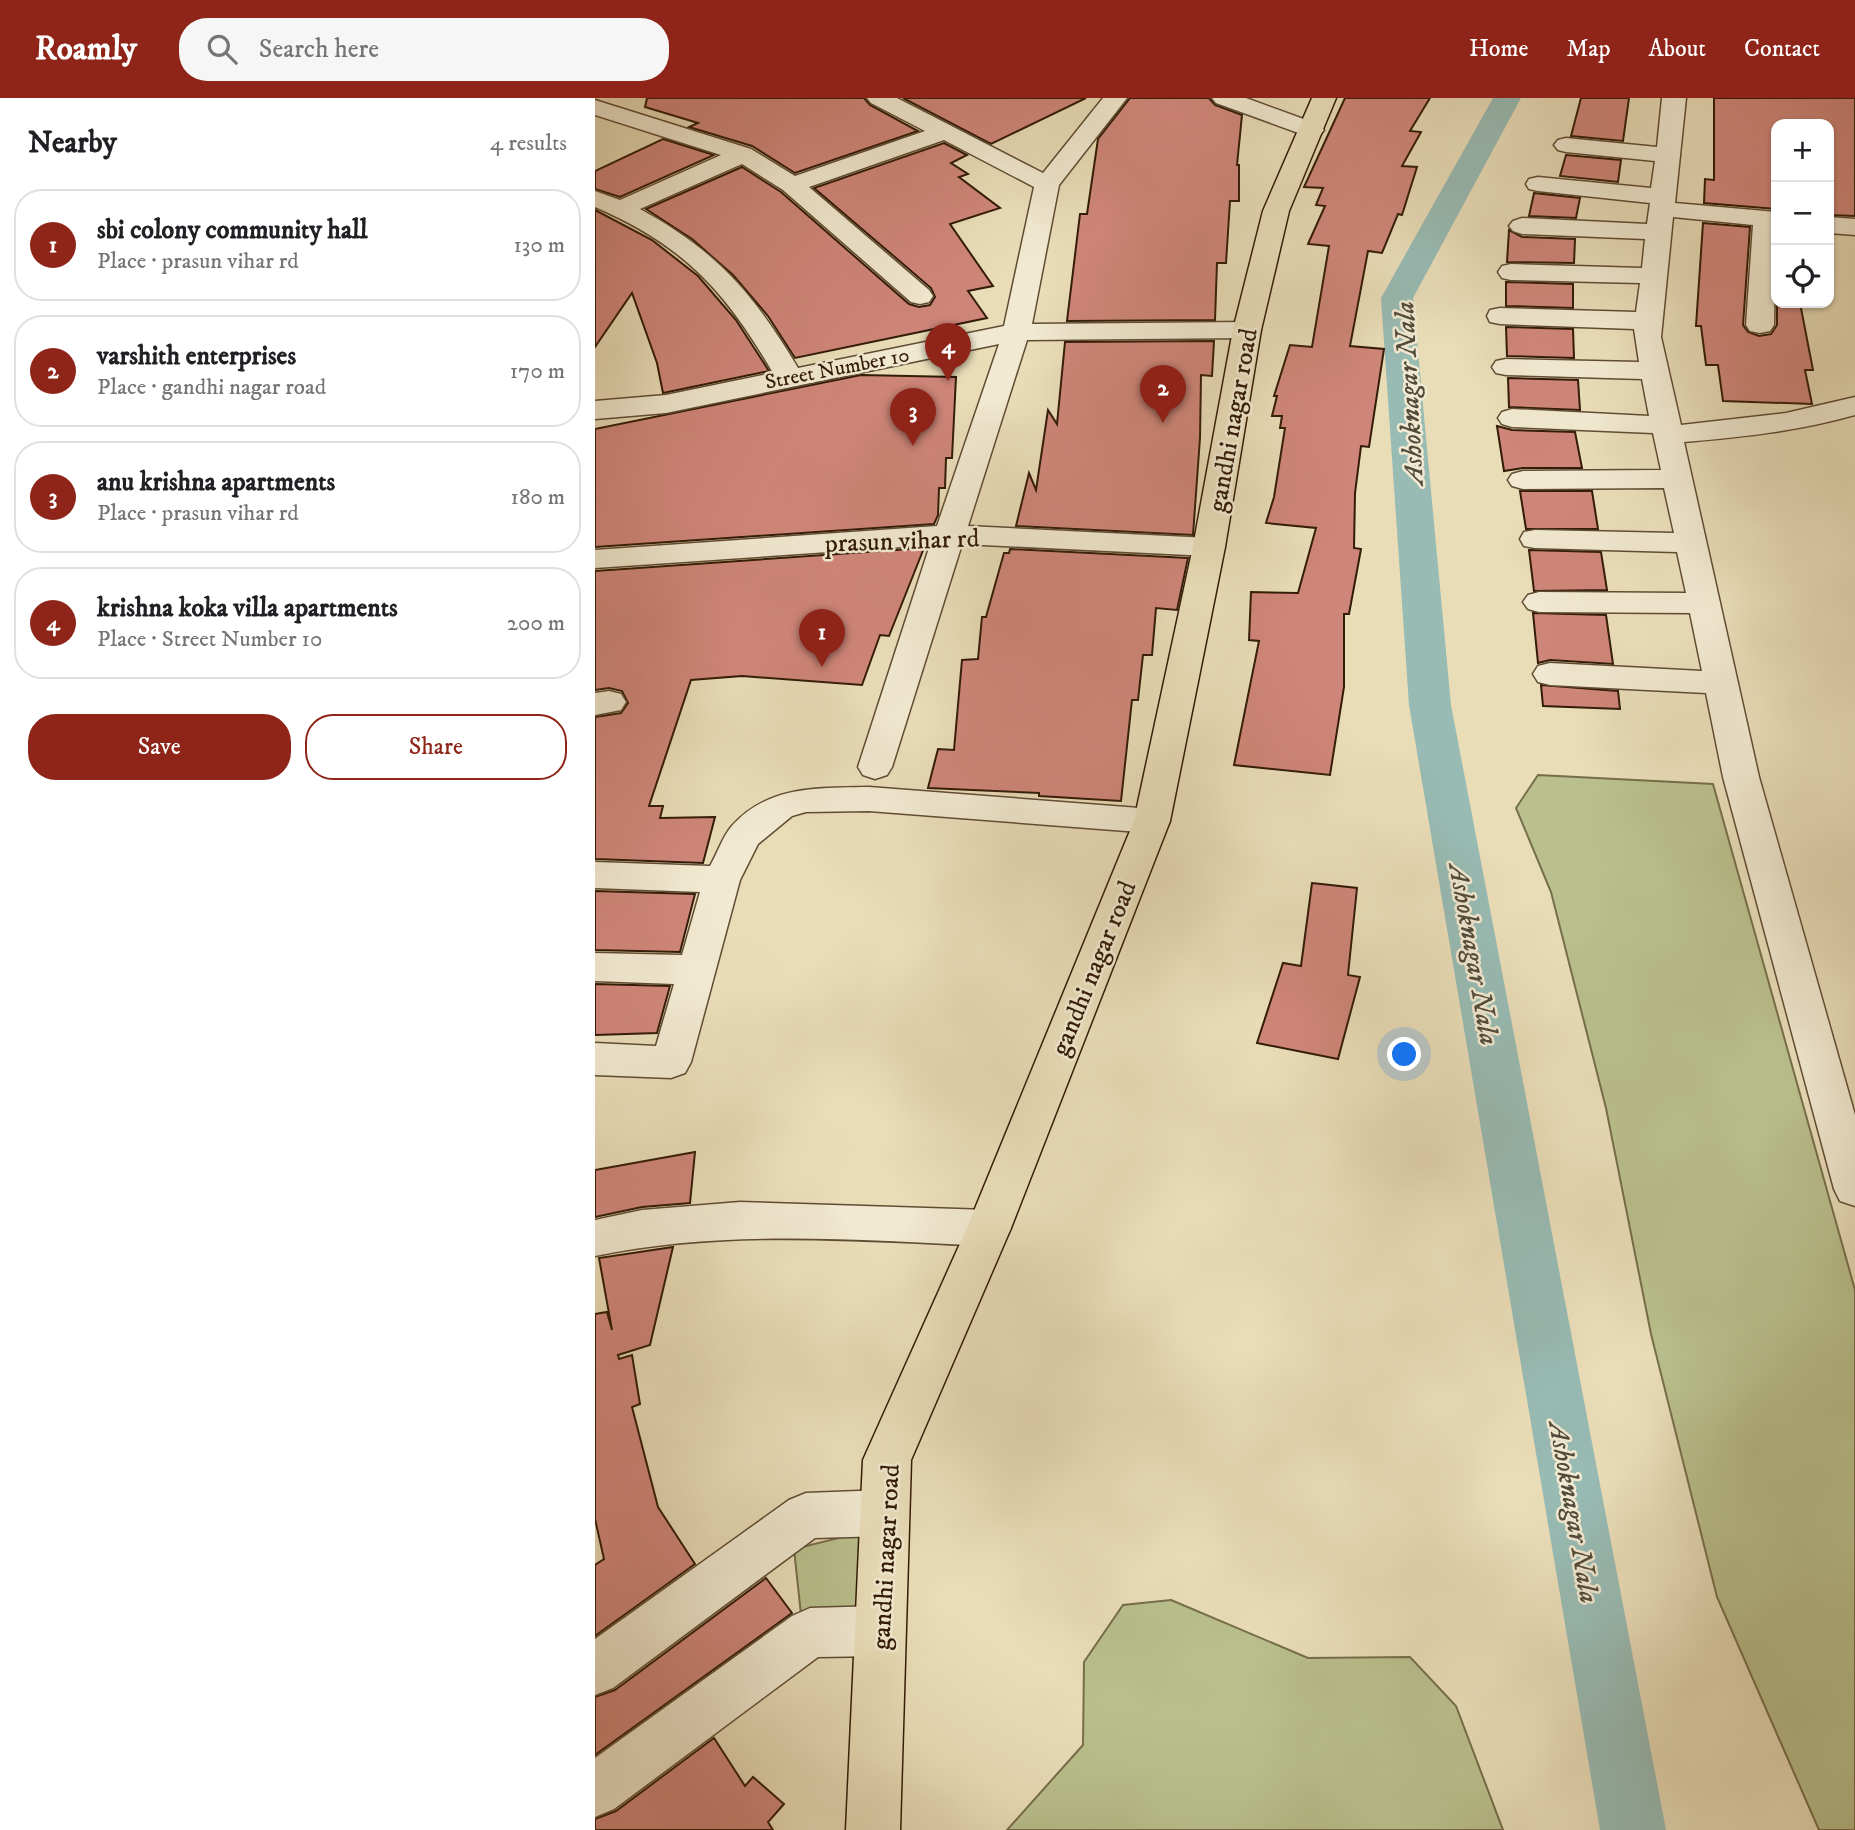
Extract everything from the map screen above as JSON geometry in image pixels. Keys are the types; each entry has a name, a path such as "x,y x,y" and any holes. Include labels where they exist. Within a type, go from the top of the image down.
{"main road":[{"name":"gandhi nagar road","path":"873,1830 887,1460 989,1228 1152,821 1209,547 1247,330 1276,211 1318,114"}],"street":[{"path":"879,98 1047,184"},
{"path":"875,767 897,687 951,534 1016,332 1047,184 1115,98"},
{"path":"1224,98 1318,114"},
{"path":"1674,98 1647,337 1741,777 1855,1189"},
{"path":"595,107 743,154 792,186 920,296"},
{"path":"792,186 945,132"},
{"path":"1566,145 1668,155"},
{"path":"622,208 743,154"},
{"path":"1538,184 1662,213"},
{"path":"595,198 622,208 678,243 731,290 758,324 789,377"},
{"path":"1522,226 1662,213 1771,218 1760,325"},
{"path":"1834,226 1855,228"},
{"path":"1511,272 1654,276"},
{"path":"1500,316 1649,321"},
{"name":"Street Number 10","path":"595,410 666,404 1016,332 1247,330"},
{"path":"1506,367 1654,371"},
{"path":"1512,418 1668,430 1774,425 1817,418 1855,406"},
{"path":"1523,480 1678,478"},
{"name":"prasun vihar rd","path":"595,559 951,534 1209,547"},
{"path":"1535,539 1692,543"},
{"path":"1539,602 1704,603"},
{"path":"1550,674 1721,682"},
{"path":"595,1059 671,1062 722,880 744,836 780,807 806,800 869,799 1152,821"},
{"path":"595,875 722,880"},
{"path":"595,967 696,970"},
{"path":"595,1238 726,1219 989,1228"},
{"path":"595,1670 806,1516 885,1513"},
{"path":"595,1790 810,1633 880,1631"}],"green space":[{"path":"1538,775 1713,784 1855,1290 1855,1830 1819,1830 1717,1597 1651,1334 1606,1108 1551,892 1516,808"},
{"path":"871,1530 862,1624 802,1624 794,1549"},
{"path":"1171,1600 1308,1658 1410,1657 1456,1706 1503,1830 1007,1830 1083,1745 1084,1662 1123,1605"}],"building":[{"path":"647,98 864,98 870,105 918,131 795,173 752,146 689,127 698,123 645,107"},
{"path":"903,98 1086,98 991,144"},
{"path":"1130,98 1209,98 1215,105 1242,115 1237,165 1239,201 1230,201 1226,263 1217,263 1215,320 1067,321 1080,214 1087,214 1098,139"},
{"path":"1345,98 1430,98 1410,131 1421,132 1402,166 1417,167 1402,215 1398,214 1382,253 1368,251 1350,346 1384,349 1369,447 1361,446 1355,493 1354,548 1361,549 1349,614 1344,614 1344,687 1330,775 1234,765 1259,641 1249,640 1251,592 1298,593 1316,528 1266,523 1274,497 1285,428 1280,428 1282,416 1272,416 1277,396 1274,396 1290,345 1312,347 1329,246 1308,244 1325,206 1316,205 1323,188 1304,187"},
{"path":"1581,98 1629,98 1623,141 1571,136"},
{"path":"1714,98 1855,98 1855,216 1834,215 1834,119 1771,119 1771,209 1704,203 1705,179 1714,180"},
{"path":"663,139 714,155 620,197 595,189 595,171"},
{"path":"944,143 967,155 951,163 968,174 959,177 1000,208 950,224 993,286 968,291 987,318 795,358 768,316 733,275 692,239 646,209 742,167 781,192 909,304 919,307 930,305 935,297 931,288 814,188"},
{"path":"1566,155 1621,160 1618,182 1560,176"},
{"path":"1534,193 1580,198 1576,218 1529,216"},
{"path":"595,210 652,240 698,276 736,320 769,371 663,393 657,363 632,293 595,347"},
{"path":"1703,223 1750,227 1743,325 1748,332 1759,336 1771,334 1777,325 1777,308 1801,308 1813,370 1805,370 1812,404 1723,401 1718,365 1706,365 1701,326 1696,326"},
{"path":"1509,230 1522,237 1575,239 1574,263 1507,262"},
{"path":"1506,282 1573,284 1573,308 1506,306"},
{"path":"1506,327 1573,329 1574,358 1507,356"},
{"path":"1214,341 1212,376 1201,375 1200,438 1193,535 1016,526 1029,473 1036,490 1048,410 1057,424 1065,342"},
{"path":"861,375 956,377 952,458 946,458 945,488 939,488 938,515 934,524 595,547 595,429"},
{"path":"1508,378 1578,380 1580,410 1509,407"},
{"path":"1497,426 1512,430 1575,432 1582,468 1523,468 1504,471"},
{"path":"1520,491 1592,491 1598,529 1526,529"},
{"path":"924,548 889,636 880,635 862,685 742,676 691,680 649,806 663,806 660,818 715,817 703,863 595,859 595,717 621,713 628,703 622,691 609,688 595,690 595,571"},
{"path":"1010,549 1188,558 1177,610 1156,608 1152,655 1143,655 1138,700 1132,700 1121,801 1039,796 1039,793 928,788 938,749 954,750 962,660 978,659 982,617 986,617 1004,553 1009,553"},
{"path":"1529,550 1601,552 1607,590 1534,591"},
{"path":"1533,613 1606,615 1613,664 1550,660 1538,663"},
{"path":"1541,685 1618,691 1620,709 1543,706"},
{"path":"1312,883 1357,888 1348,975 1360,977 1338,1059 1257,1043 1283,963 1301,966"},
{"path":"595,891 695,894 680,952 595,950"},
{"path":"595,984 670,986 657,1033 595,1035"},
{"path":"695,1152 690,1203 642,1207 595,1217 595,1170"},
{"path":"673,1247 650,1345 618,1355 619,1359 632,1355 640,1404 632,1407 658,1507 695,1564 595,1636 595,1565 604,1559 595,1519 595,1314 607,1312 612,1330 599,1258"},
{"path":"766,1578 792,1613 595,1755 595,1697 615,1690"},
{"path":"714,1738 745,1786 753,1777 784,1804 768,1822 773,1830 595,1830 595,1819 616,1811"}],"waterway":[{"name":"Ashoknagar Nala","path":"1507,98 1397,298 1430,705 1633,1830"}],"place":[{"name":"krishna koka villa apartments","path":"948,381"},
{"name":"varshith enterprises","path":"1163,423"},
{"name":"anu krishna apartments","path":"913,446"},
{"name":"sbi colony community hall","path":"822,667"}]}
